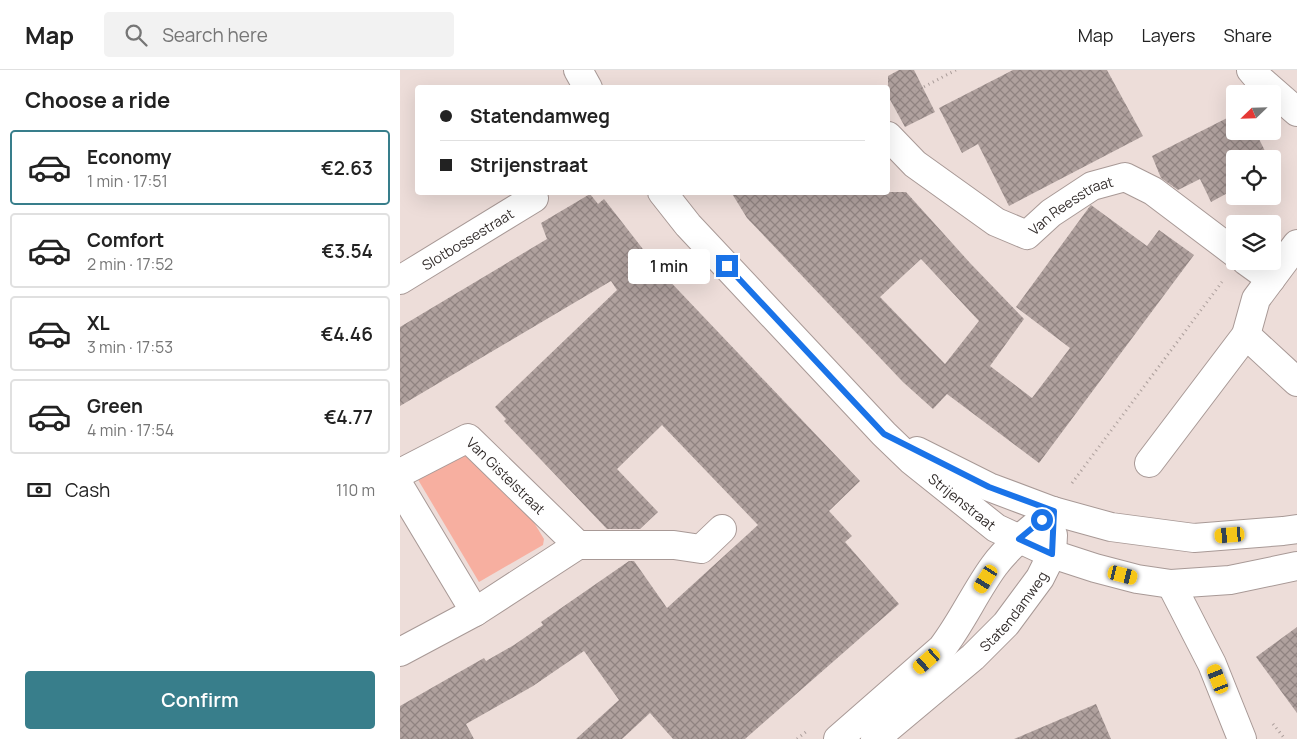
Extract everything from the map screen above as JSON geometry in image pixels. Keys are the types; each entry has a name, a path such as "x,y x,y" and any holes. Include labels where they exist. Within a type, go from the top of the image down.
{"street":[{"path":"578,70 586,85"},
{"path":"597,70 602,85"},
{"path":"1251,70 1297,112"},
{"name":"Van Reesstraat","path":"890,138 915,164 996,222 1027,235 1052,213 1092,186 1124,177 1153,191 1226,255"},
{"name":"Strijenstraat","path":"664,195 688,225 884,434 911,460 996,528 1052,554 1095,568 1137,579 1171,584 1230,580 1297,566"},
{"name":"Slotbossestraat","path":"400,280 534,198"},
{"path":"1149,463 1246,335 1256,299 1297,244"},
{"name":"Van Reesstraat","path":"1249,270 1271,280"},
{"path":"1246,335 1297,382"},
{"name":"Strijenstraat","path":"884,434 989,487 1054,511 1111,527 1194,538 1297,529"},
{"name":"Van Gistelstraat","path":"400,473 468,438 578,545"},
{"path":"400,487 474,612"},
{"path":"838,739 942,648 994,566 1019,539 1054,511"},
{"name":"Statendamweg","path":"875,739 973,657 1006,624 1040,578 1052,554 1054,511"},
{"path":"400,652 474,612 578,545 674,545 701,549 722,529"},
{"path":"1171,584 1212,664 1242,739"}],"path":[{"path":"890,104 956,70"},
{"path":"1070,486 1232,270"}],"shaded area":[{"path":"468,454 518,496 544,539 543,545 479,582 417,478"}],"building":[{"path":"899,70 914,70 935,112 905,127 890,100 888,76"},
{"path":"1013,70 1107,70 1143,136 1009,206 978,144 962,153 939,108"},
{"path":"1226,119 1226,140 1260,140 1264,150 1226,150 1226,194 1211,202 1200,179 1178,190 1161,178 1152,156"},
{"path":"890,192 906,192 1024,319 990,366 1032,398 1070,348 1016,307 1091,205 1147,246 1159,230 1194,255 1039,463 947,394 933,409 903,382 747,218 733,195 890,195","holes":["921,259 979,321 945,364 880,297"]},
{"path":"588,195 591,195 598,204 604,199 660,271 860,481 829,511 852,536 845,542 899,604 745,739 673,739 650,713 622,739 576,739 619,700 584,651 533,686 466,724 474,739 400,739 400,706 484,658 486,661 514,645 543,625 541,622 629,561 634,561 667,608 758,525 662,425 617,469 658,512 640,529 607,529 504,421 506,419 495,407 617,290 611,281 400,406 400,327 547,239 541,223"},
{"path":"1297,627 1297,713 1256,657"},
{"path":"1096,704 1111,739 1014,739"}],"route":[{"path":"727,266 884,434 989,487 1054,511 1052,554 1019,539 1042,520"}]}
